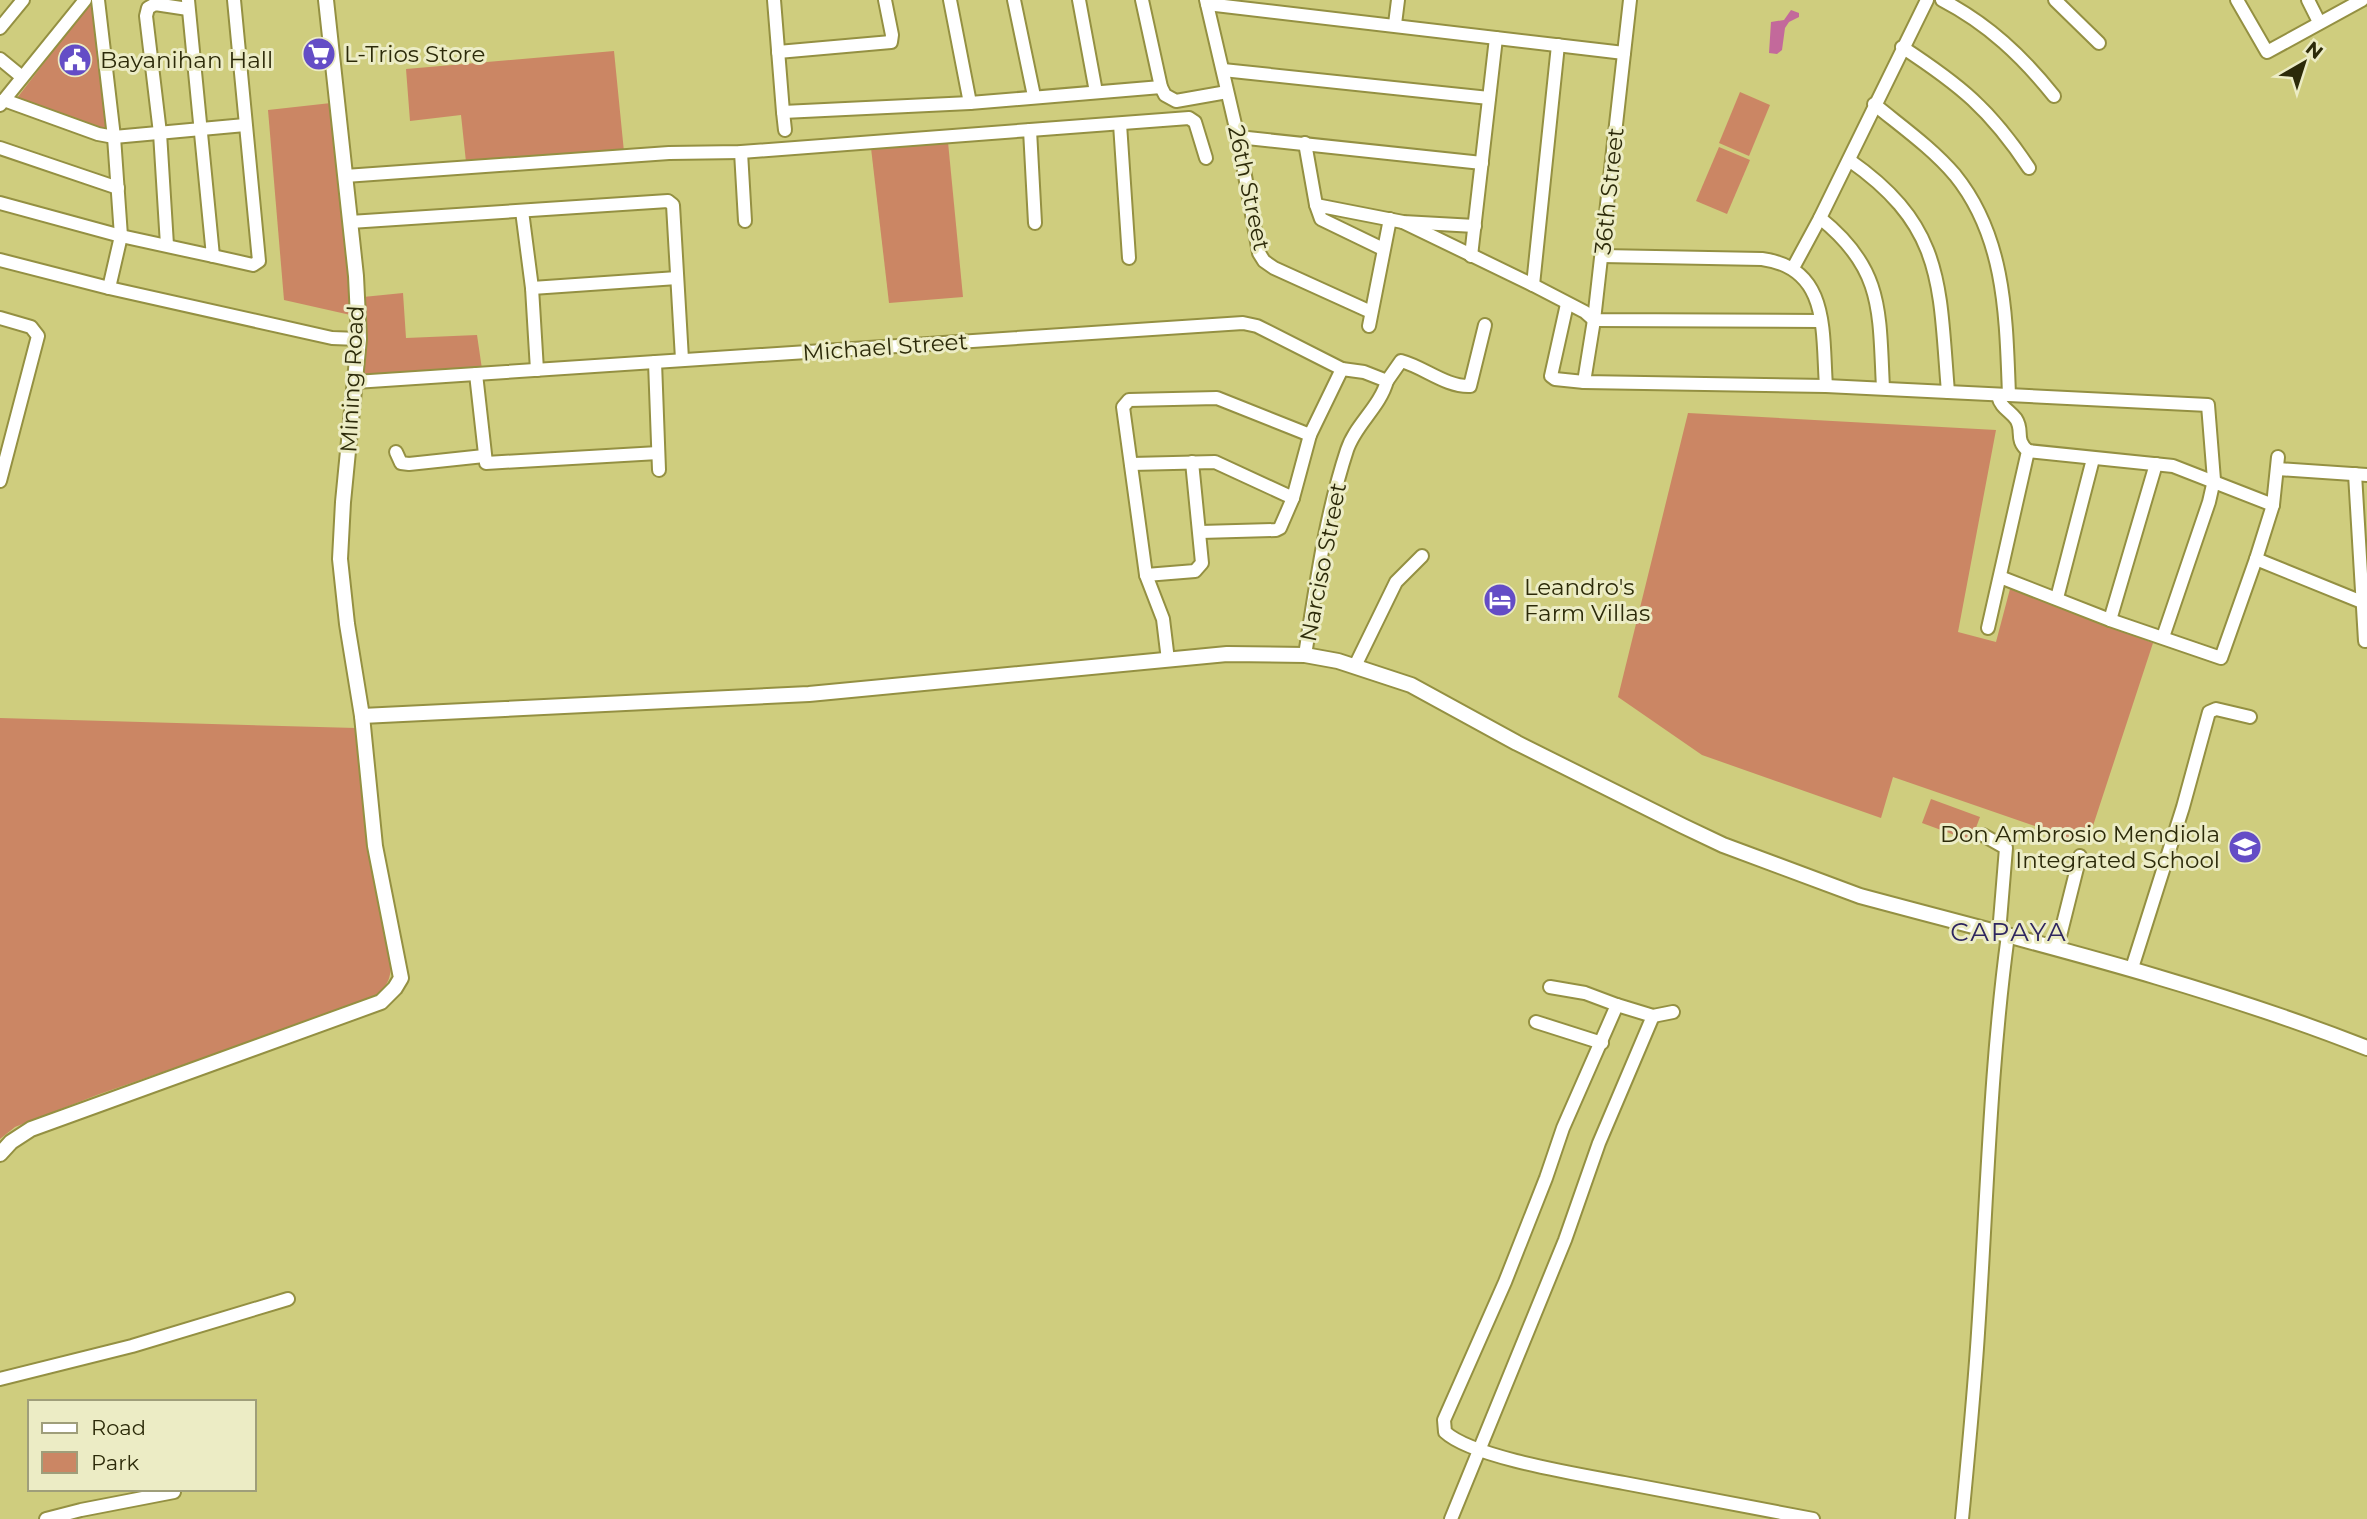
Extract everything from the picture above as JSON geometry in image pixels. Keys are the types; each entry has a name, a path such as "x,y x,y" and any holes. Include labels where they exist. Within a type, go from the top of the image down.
{"street":[{"path":"0,28 23,0"},
{"path":"85,0 2,102 114,137 245,125"},
{"path":"98,0 114,137 121,236 109,288"},
{"path":"0,203 121,236 253,265 259,261 234,0"},
{"name":"Mining Road","path":"0,1154 11,1142 31,1129 381,1002 401,978 375,846 362,716 340,559 359,339 356,276 326,0"},
{"path":"774,0 785,130"},
{"path":"778,52 891,42 885,0"},
{"path":"950,0 970,103"},
{"path":"1014,0 1034,96"},
{"path":"1079,0 1096,92"},
{"path":"1142,0 1161,87 1170,99 1176,101 1227,92"},
{"path":"1395,24 1398,0"},
{"name":"36th Street","path":"1584,383 1602,256 1630,0"},
{"path":"1793,268 1927,0"},
{"path":"1942,0 1981,23 2008,44 2054,96"},
{"path":"2055,0 2099,43"},
{"path":"2237,0 2267,52 2362,0"},
{"path":"2308,0 2319,22"},
{"path":"1206,2 1624,53"},
{"name":"26th Street","path":"1206,2 1238,137 1259,253 1264,261 1371,312"},
{"path":"167,245 160,133 146,16 148,8 155,4 188,5 214,256"},
{"path":"1471,256 1496,38"},
{"path":"1532,285 1558,46"},
{"path":"1902,47 1950,78 1972,97 2009,138 2029,167"},
{"path":"0,59 22,77"},
{"path":"1223,70 1489,98"},
{"path":"783,112 970,103 1161,87"},
{"path":"1874,104 1955,175 1980,214 1996,257 2006,317 2003,395 2000,404 2016,419 2020,444 2028,451 2173,466 2273,505"},
{"path":"345,176 669,153 741,152 1192,119 1206,158"},
{"path":"1120,124 1129,258"},
{"path":"1030,130 1035,223"},
{"path":"1238,137 1482,163"},
{"path":"1305,143 1321,219 1383,248"},
{"path":"0,148 118,188"},
{"path":"741,152 745,221"},
{"path":"1849,160 1896,199 1912,220 1933,260 1948,392"},
{"path":"350,222 668,201 673,205 682,359"},
{"path":"1316,205 1396,220 1475,226"},
{"path":"522,211 532,288 537,370"},
{"path":"1820,218 1850,246 1871,279 1877,306 1883,388"},
{"path":"1369,326 1383,248 1396,220"},
{"path":"1396,220 1532,285 1585,312 1594,320 1821,321"},
{"path":"1602,256 1762,259 1784,263 1793,268 1818,301 1826,386"},
{"path":"0,260 109,288 332,338 359,339"},
{"path":"532,288 677,278"},
{"path":"1567,304 1551,376 1555,379 1584,383 1883,388 2208,405 2214,480 2164,637"},
{"path":"0,317 32,327 38,336 2,460 0,481"},
{"name":"Michael Street","path":"355,382 1242,323 1257,326 1342,369 1364,372 1387,381"},
{"path":"1387,381 1401,361 1415,364 1447,381 1470,386 1485,325"},
{"path":"655,362 659,470"},
{"path":"1200,532 1276,530 1283,524 1310,435 1342,369"},
{"path":"476,374 486,463 658,453"},
{"name":"Narciso Street","path":"1305,654 1326,522 1344,459 1348,447 1381,396 1387,381"},
{"path":"1168,660 1163,619 1146,575 1123,407 1129,400 1217,398 1310,435"},
{"path":"1988,628 2028,451"},
{"path":"396,452 401,463 410,464 484,456"},
{"path":"2057,598 2093,459"},
{"path":"1146,575 1195,571 1200,568 1200,532 1192,462"},
{"path":"1131,464 1214,462 1293,498"},
{"path":"2000,577 2110,620 2222,657 2273,505 2278,463 2361,475 2365,641"},
{"path":"2110,620 2156,464"},
{"path":"1355,666 1396,582 1422,556"},
{"path":"2256,559 2362,602"},
{"path":"362,716 809,694 1227,654 1305,654 1355,666 1410,685 1517,743 1723,845 1860,896 2132,968 2307,1025 2367,1048"},
{"path":"2132,968 2180,819 2209,712 2216,709 2250,716"},
{"path":"1962,1519 1978,1333 2006,848 1983,835"},
{"path":"2057,947 2080,856"},
{"path":"1550,988 1585,993 1653,1016 1673,1012"},
{"path":"1617,1005 1563,1128 1505,1282 1444,1420 1445,1432 1478,1450 1551,1469 1813,1519"},
{"path":"1451,1519 1565,1240 1599,1143 1653,1016"},
{"path":"1536,1022 1602,1043"},
{"path":"0,1379 22,1371 132,1346 288,1299"},
{"path":"46,1519 174,1492"}],"green space":[{"path":"92,0 108,133 14,102"},
{"path":"614,51 624,152 466,162 461,115 410,121 406,69"},
{"path":"1740,92 1770,105 1749,156 1719,143"},
{"path":"331,103 355,316 284,300 268,110"},
{"path":"948,142 963,297 889,303 871,148"},
{"path":"1719,147 1750,160 1727,214 1696,201"},
{"path":"403,293 406,338 477,335 482,369 362,376 363,297"},
{"path":"1688,413 1996,430 1958,632 1996,642 2010,589 2153,643 2087,844 1893,777 1881,818 1702,755 1618,697"},
{"path":"0,718 356,728 370,845 391,956 390,976 386,985 372,999 97,1095 15,1127 0,1139"},
{"path":"1931,799 1980,817 1971,841 1922,823"}],"shaded area":[{"path":"1791,10 1799,13 1799,17 1789,22 1785,28 1782,50 1777,54 1769,53 1771,22 1784,20"}],"place":[{"name":"L-Trios Store","path":"319,54"},
{"name":"Bayanihan Hall","path":"75,60"},
{"name":"Leandro's Farm Villas","path":"1500,600"},
{"name":"Don Ambrosio Mendiola Integrated School","path":"2245,847"}],"district":[{"name":"CAPAYA","path":"2009,932"}]}
